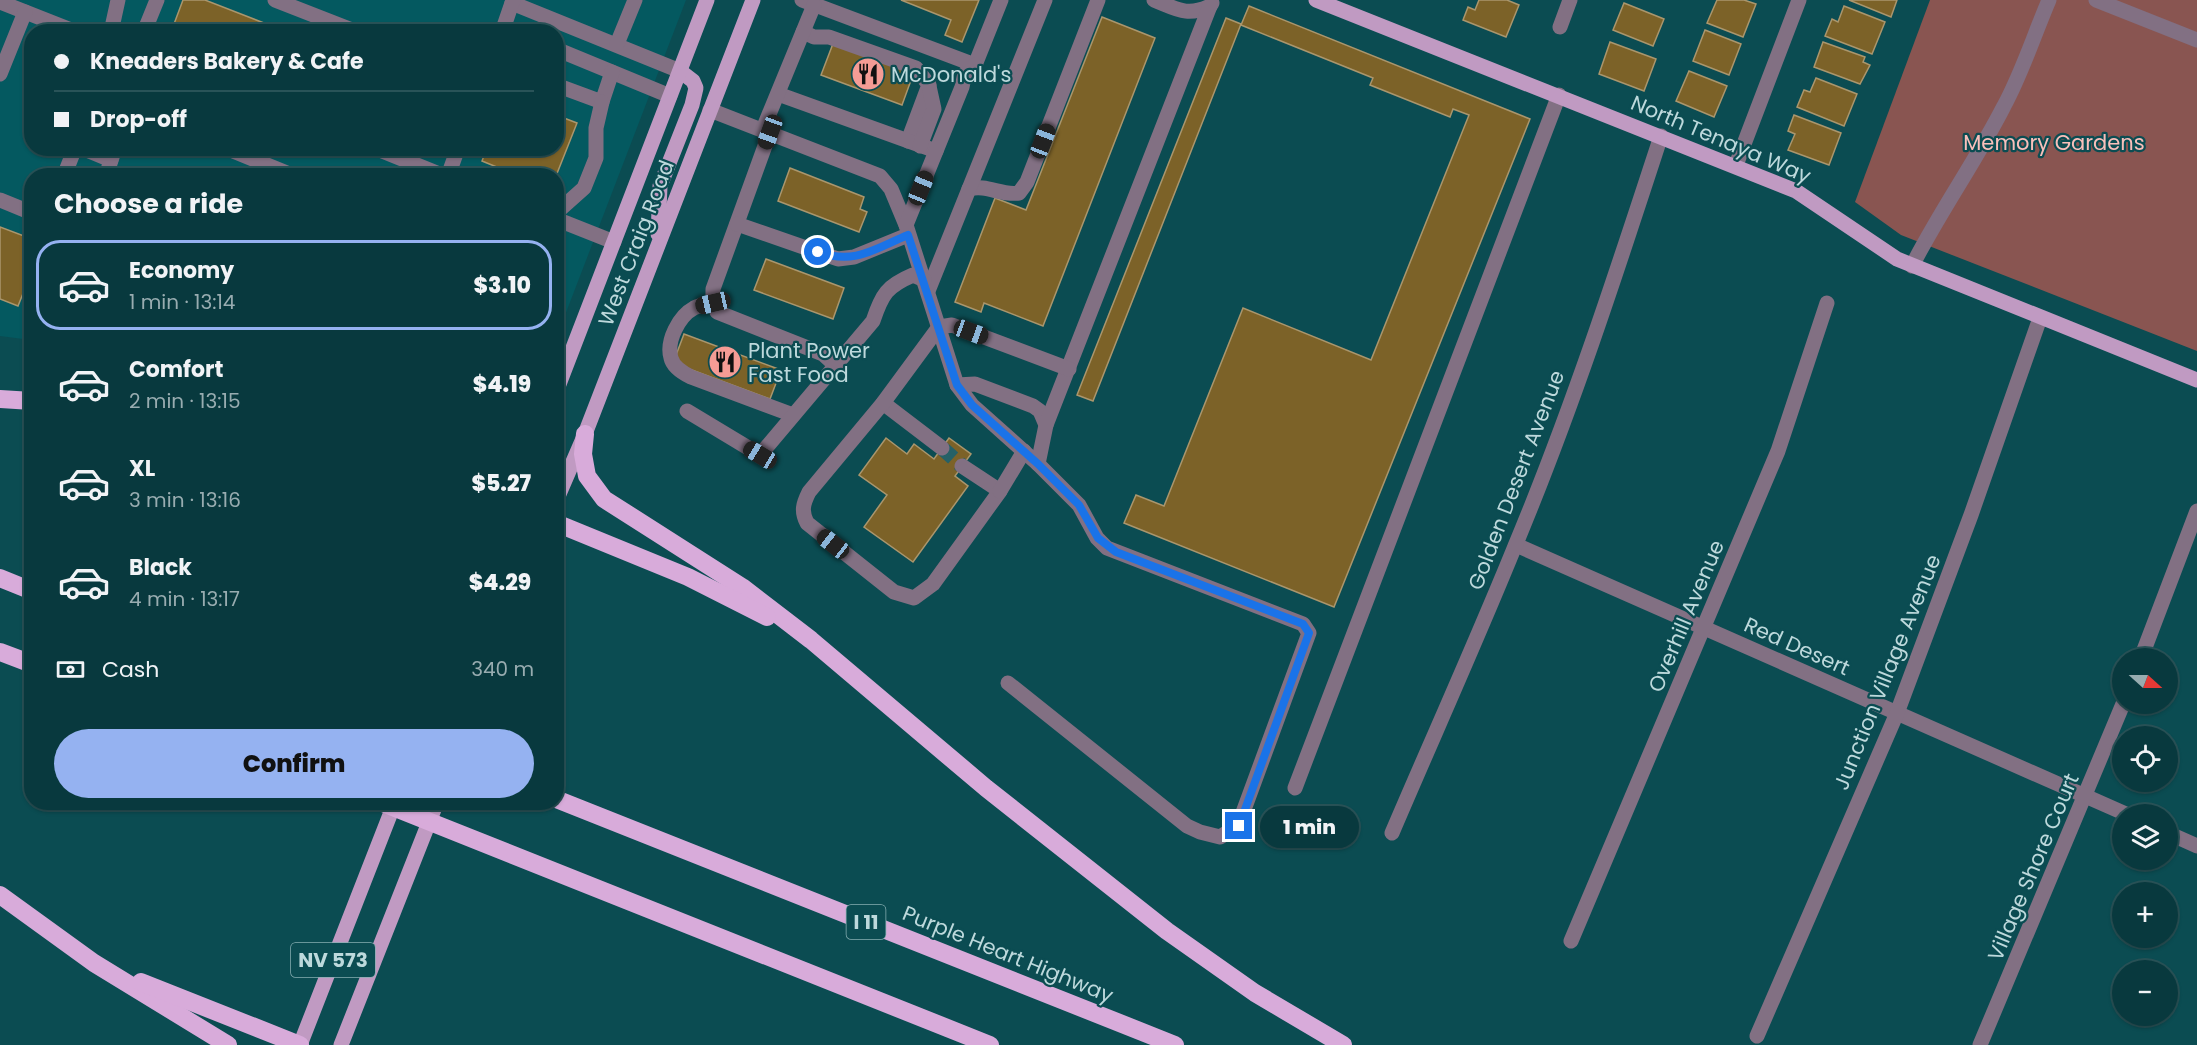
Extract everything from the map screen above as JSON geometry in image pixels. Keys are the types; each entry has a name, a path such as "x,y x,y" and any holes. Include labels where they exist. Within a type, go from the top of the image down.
{"highway":[{"path":"0,399 24,400"},
{"path":"585,434 583,454 587,476 598,494 648,530 742,587 811,640 986,788 1167,931 1255,993 1342,1045"},
{"path":"564,526 688,577 811,640"},
{"path":"0,578 24,588"},
{"path":"0,652 24,661"},
{"name":"Purple Heart Highway","path":"564,802 1175,1045"},
{"path":"400,810 990,1045"},
{"path":"0,895 94,963 228,1045"},
{"path":"94,963 300,1045"}],"main road":[{"name":"West Craig Road","path":"564,372 707,0"},
{"name":"West Craig Road","path":"564,483 585,434 753,0"},
{"name":"North Tenaya Way","path":"1316,0 1343,5 1559,95 1736,165 1814,201 1881,249 1912,266 2197,380"},
{"path":"657,248 660,186 692,105 696,88 693,81 680,71"},
{"name":"NV 573","path":"300,1045 392,810"},
{"name":"NV 573","path":"341,1045 434,810"}],"street":[{"path":"113,24 118,0"},
{"path":"147,24 156,0"},
{"path":"275,0 336,24"},
{"path":"617,44 635,0"},
{"path":"738,224 838,259 854,257 907,230 962,87 964,73 975,65 1001,0"},
{"path":"926,285 969,189 1045,0"},
{"path":"969,189 980,186 1008,195 1019,193 1027,182 1098,0"},
{"path":"1154,0 1184,12 1196,13 1212,3"},
{"path":"1560,27 1570,0"},
{"path":"1736,165 1799,0"},
{"path":"1912,266 1939,214 1960,186 2005,105 2049,0"},
{"path":"2096,0 2197,40"},
{"path":"0,2 56,24"},
{"path":"508,24 513,2 680,71"},
{"path":"1038,464 1046,425 1212,3"},
{"path":"836,365 823,354 717,312 713,303 713,289 738,224 778,94 802,32 818,4 975,65"},
{"path":"0,74 25,12"},
{"path":"854,45 862,23"},
{"path":"802,32 814,37 829,37 916,68 929,86 914,143"},
{"path":"564,52 670,96"},
{"path":"564,206 584,188 596,158 596,128 612,72"},
{"path":"564,88 602,102"},
{"path":"778,94 936,151"},
{"path":"1295,788 1559,95"},
{"path":"710,110 880,176 891,189 907,230 957,385 972,405 1038,464 1079,505 1098,538 1107,548 1303,624 1309,633 1239,826 1220,837 1187,826 1008,683"},
{"name":"Golden Desert Avenue","path":"1392,833 1516,545 1610,294 1661,136"},
{"path":"245,156 275,168"},
{"path":"395,156 426,168"},
{"path":"0,200 24,210"},
{"path":"564,222 614,242"},
{"path":"687,411 760,455 873,321 879,301 891,285 913,274 926,285"},
{"path":"713,303 694,308 681,320 670,345 671,359 680,371 691,377 793,415"},
{"name":"Overhill Avenue","path":"1571,941 1778,451 1827,303"},
{"name":"Junction Village Avenue","path":"1757,1036 1897,713 1971,515 2040,318"},
{"path":"1024,451 1000,491 933,584 923,594 914,598 894,592 807,523 803,514 803,504 809,492 883,403 939,327 952,325 1069,369"},
{"path":"957,385 975,384 1033,406 1040,411 1046,425"},
{"path":"883,403 942,448"},
{"path":"963,465 1000,491"},
{"path":"2145,648 2197,511"},
{"name":"Red Desert","path":"1516,545 2112,808"},
{"name":"Village Shore Court","path":"1980,1045 2119,714"},
{"path":"2178,837 2197,846"}],"shaded area":[{"path":"0,0 686,0 564,318 564,168 24,168 24,339 0,336"}],"green space":[{"name":"Memory Gardens","path":"1930,0 2197,0 2197,351 1901,235 1855,202"}],"building":[{"path":"183,0 205,0 266,24 174,24"},
{"path":"901,0 979,0 962,42 945,35 951,20"},
{"path":"1479,0 1507,0 1519,5 1506,37 1463,20 1468,7 1475,10"},
{"path":"1717,0 1744,0 1756,4 1743,37 1707,23"},
{"path":"1849,0 1897,0 1891,17"},
{"path":"1624,3 1664,19 1653,46 1613,30"},
{"path":"1249,6 1530,119 1334,607 1124,523 1136,495 1164,506 1243,308 1371,360 1469,115 1453,109 1450,117 1370,85 1373,78 1241,25"},
{"path":"1844,6 1885,22 1872,54 1825,36 1832,19 1838,22"},
{"path":"1102,17 1155,38 1043,326 984,303 981,312 955,302 995,198 1026,210"},
{"path":"1226,18 1241,24 1093,401 1077,395"},
{"path":"1705,30 1741,44 1729,75 1693,61"},
{"name":"McDonald's","path":"834,41 914,72 902,105 821,75"},
{"path":"1610,42 1656,59 1644,91 1599,74"},
{"path":"1823,42 1865,57 1863,62 1870,65 1860,84 1814,67"},
{"path":"1689,71 1727,86 1714,117 1676,101"},
{"path":"1816,78 1857,94 1844,126 1797,107 1804,90 1810,92"},
{"path":"1794,115 1841,133 1829,165 1788,150 1795,134 1788,131"},
{"path":"564,118 577,123 564,156"},
{"path":"484,156 564,156 559,168 499,168 482,161"},
{"path":"790,168 864,197 860,209 867,212 859,232 778,201"},
{"path":"0,227 24,236 24,291 18,306 0,299"},
{"path":"766,259 844,288 833,319 754,290"},
{"path":"684,334 781,370 770,399 673,363"},
{"path":"886,438 907,454 914,444 934,459 949,438 971,454 955,476 968,486 913,562 864,527 887,495 859,475"}],"tunnel":[{"path":"942,448 962,466"}],"place":[{"name":"McDonald's","path":"868,74"},
{"name":"Plant Power Fast Food","path":"725,362"}],"route":[{"path":"818,252 838,259 854,257 908,235 957,385 972,405 993,426 1038,464 1079,505 1098,538 1107,548 1303,624 1309,633 1239,826"}]}
